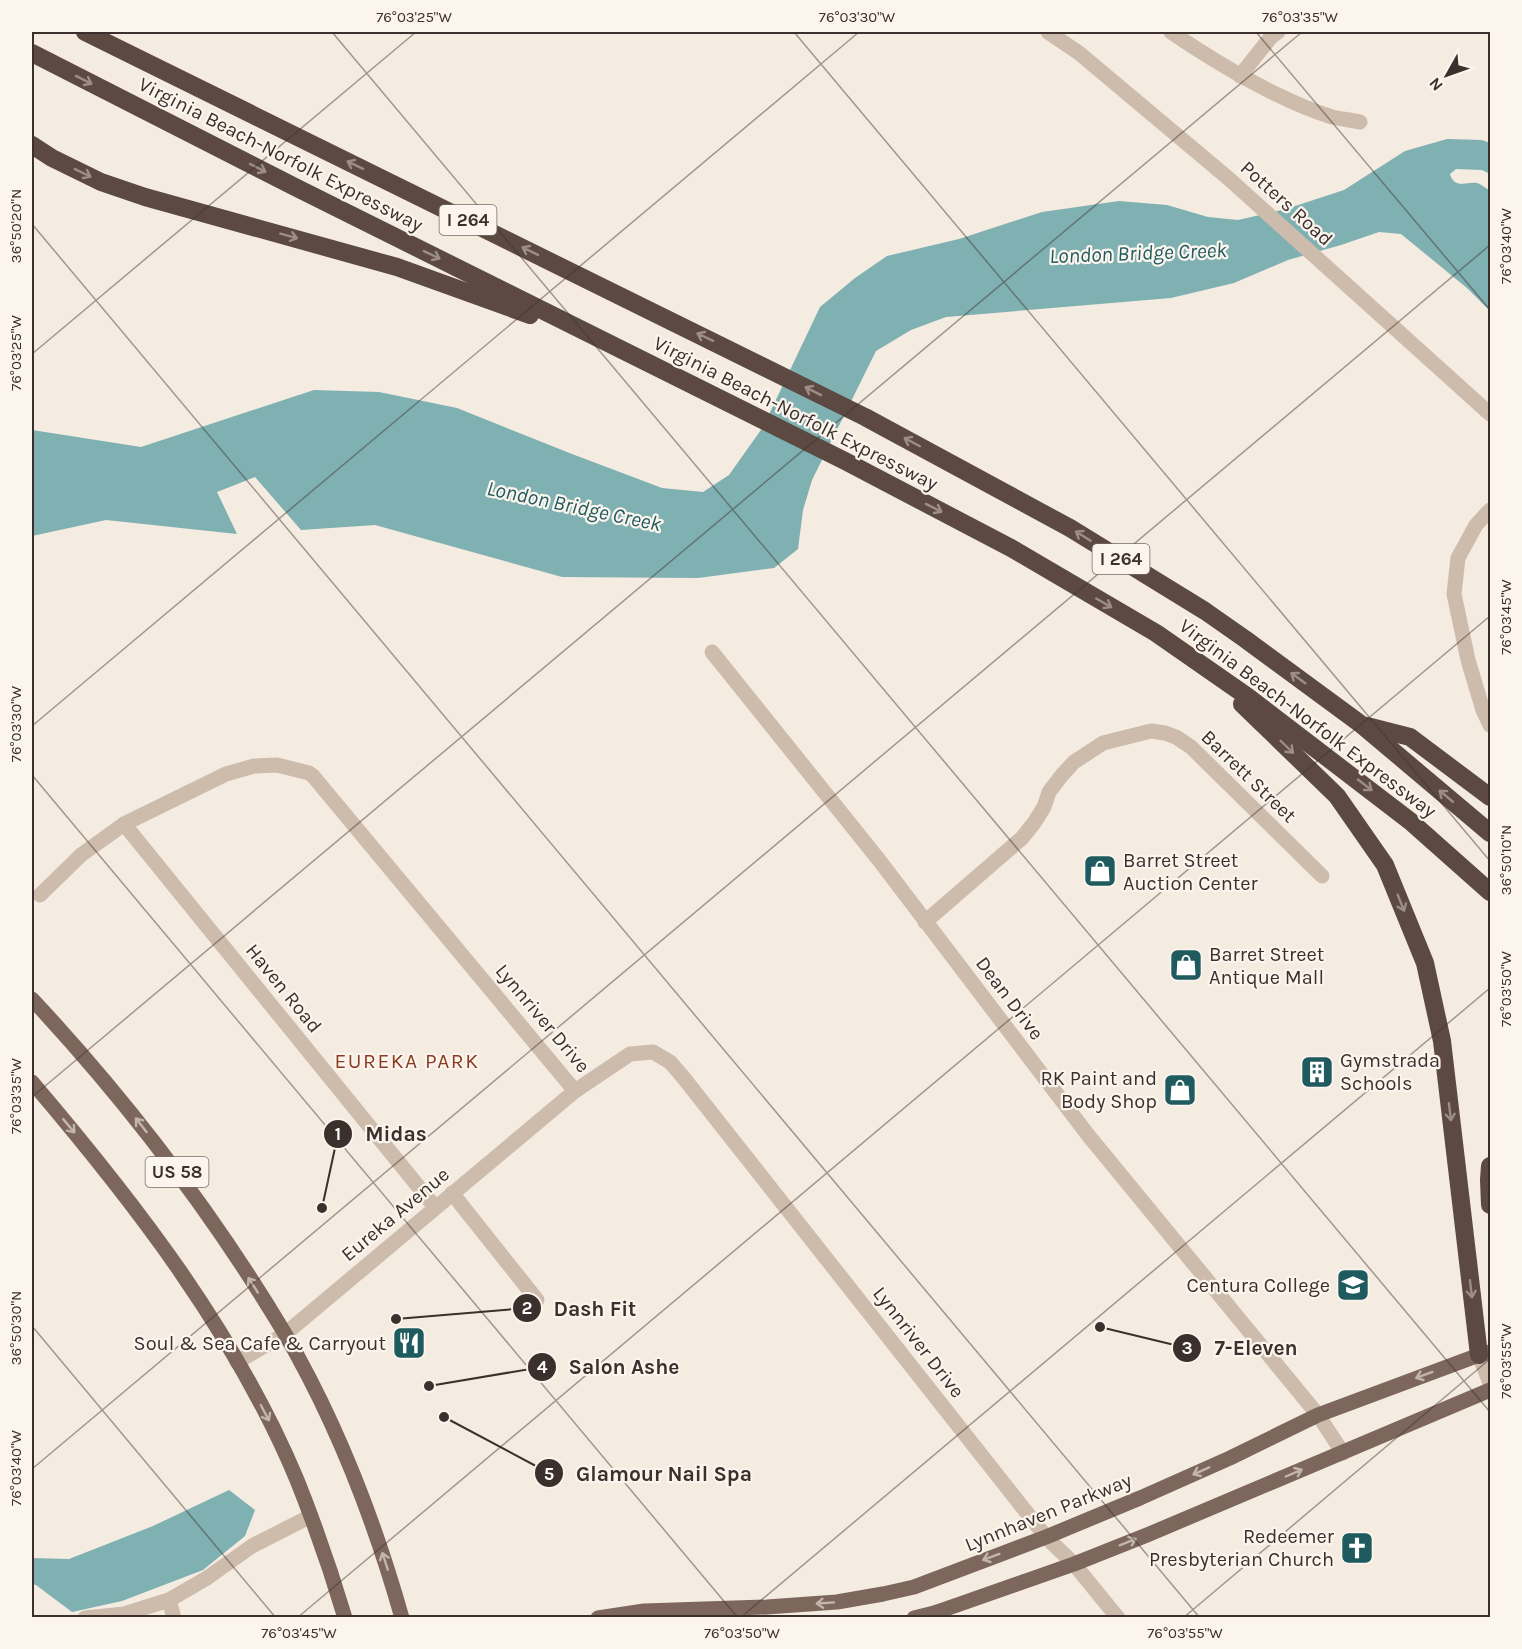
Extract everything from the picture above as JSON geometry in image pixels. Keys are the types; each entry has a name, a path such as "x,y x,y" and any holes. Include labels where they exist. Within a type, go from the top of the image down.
{"highway":[{"name":"Virginia Beach-Norfolk Expressway","path":"86,32 866,417 1070,528 1205,611 1245,639 1362,725 1491,833"},
{"path":"113,32 179,78"},
{"name":"Virginia Beach-Norfolk Expressway","path":"32,53 295,187 845,461 1011,548 1156,633 1248,696 1410,821 1491,892"},
{"path":"32,145 52,158 101,182 145,197 397,267 605,341"},
{"path":"1200,663 1337,796 1385,865 1425,963 1442,1041 1485,1353"},
{"path":"1362,725 1410,737 1491,797"},
{"path":"1491,1166 1489,1180 1491,1205"}],"main road":[{"name":"US 58","path":"32,999 122,1101 165,1156 230,1249 285,1334 355,1478 372,1522 402,1617"},
{"name":"US 58","path":"32,1082 76,1133 141,1216 191,1288 237,1362 296,1479 345,1617"},
{"name":"Lynnhaven Parkway","path":"598,1617 644,1611 837,1602 914,1587 1046,1537 1140,1498 1318,1415 1485,1353"},
{"path":"914,1617 934,1613 1074,1564 1491,1390"}],"street":[{"name":"Potters Road","path":"1048,32 1088,61 1228,178 1491,414"},
{"path":"1171,32 1240,76 1307,108 1333,117 1360,122"},
{"path":"1240,76 1271,37 1278,32"},
{"path":"1491,510 1476,525 1458,558 1454,594 1468,660 1483,710 1491,725"},
{"name":"Dean Drive","path":"712,652 879,860 1088,1135 1318,1415 1343,1453"},
{"name":"Barrett Street","path":"926,922 1022,838 1044,807 1048,792 1074,762 1103,743 1150,731 1176,736 1191,747 1322,876"},
{"name":"Lynnriver Drive","path":"40,895 81,855 124,824 226,774 254,766 277,765 309,773 575,1091 630,1054 653,1052 670,1062 1046,1537 1074,1564 1118,1617"},
{"name":"Haven Road","path":"124,824 435,1207"},
{"name":"Eureka Avenue","path":"237,1362 285,1334 575,1091"},
{"path":"453,1193 537,1300"},
{"path":"1485,1353 1491,1383"},
{"path":"85,1617 124,1614 169,1600 207,1578 252,1546 311,1516"},
{"path":"169,1600 174,1617"}],"water":[{"name":"London Bridge Creek","path":"1447,139 1482,140 1490,143 1490,174 1482,170 1456,169 1450,174 1455,182 1477,183 1490,191 1490,311 1467,288 1401,234 1379,232 1288,260 1234,283 1171,298 946,317 911,330 876,351 812,480 803,510 798,549 774,568 698,578 562,577 375,525 301,530 255,477 217,492 237,534 106,520 32,536 32,430 141,447 314,390 379,392 457,408 662,488 703,492 729,475 763,427 820,307 855,278 887,256 959,239 1042,212 1119,201 1167,205 1208,217 1238,220 1286,209 1344,190 1405,151"},
{"path":"229,1490 255,1510 245,1536 203,1570 122,1601 72,1612 32,1584 32,1558 69,1559 153,1526"}],"place":[{"name":"Barret Street Auction Center","path":"1100,871"},
{"name":"Barret Street Antique Mall","path":"1186,965"},
{"name":"Gymstrada Schools","path":"1317,1072"},
{"name":"RK Paint and Body Shop","path":"1180,1090"},
{"name":"Midas","path":"322,1208"},
{"name":"Centura College","path":"1353,1285"},
{"name":"Dash Fit","path":"396,1319"},
{"name":"7-Eleven","path":"1100,1327"},
{"name":"Soul & Sea Cafe & Carryout","path":"409,1343"},
{"name":"Salon Ashe","path":"429,1386"},
{"name":"Glamour Nail Spa","path":"444,1417"},
{"name":"Redeemer Presbyterian Church","path":"1357,1548"}],"district":[{"name":"EUREKA PARK","path":"407,1061"}]}
